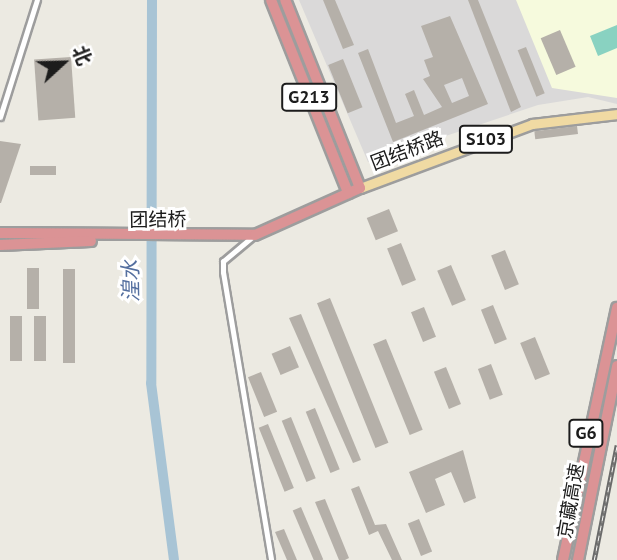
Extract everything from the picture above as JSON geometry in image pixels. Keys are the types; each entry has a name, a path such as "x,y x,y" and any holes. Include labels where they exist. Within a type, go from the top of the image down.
{"highway":[{"name":"G213","path":"271,0 348,193"},
{"name":"G213","path":"285,0 360,188"},
{"name":"团结桥路","path":"214,237 255,235 360,188"},
{"path":"0,233 102,238"},
{"name":"团结桥","path":"102,238 214,237"},
{"path":"0,245 102,238"},
{"name":"京藏高速","path":"563,560 617,308"},
{"name":"京藏高速","path":"578,560 617,366"}],"main road":[{"name":"团结桥路","path":"360,188 521,128 617,114"}],"street":[{"path":"0,117 37,0"},
{"path":"255,235 223,261 223,272 271,560"}],"shaded area":[{"path":"299,0 617,0 617,104 588,97 538,105 368,162"},
{"path":"516,0 617,0 617,98 552,88"},
{"path":"617,25 617,48 598,56 590,36"}],"building":[{"path":"323,0 335,0 354,45 343,49"},
{"path":"468,0 478,0 521,107 511,112"},
{"path":"450,16 488,104 393,142 358,53 368,49 396,123 414,116 405,94 414,90 424,115 442,107 423,79 430,76 424,60 433,57 421,26","holes":["462,78 469,96 452,103 444,85"]},
{"path":"560,30 576,67 556,75 541,38"},
{"path":"526,47 545,93 536,97 518,50"},
{"path":"71,57 75,118 38,120 34,60"},
{"path":"343,59 362,107 348,113 328,65"},
{"path":"577,126 578,134 535,139 534,131"},
{"path":"0,141 21,144 1,203 0,203"},
{"path":"30,166 56,166 56,175 30,175"},
{"path":"389,209 398,231 376,240 367,218"},
{"path":"401,243 416,280 402,286 387,249"},
{"path":"505,250 519,284 505,290 491,256"},
{"path":"451,265 466,300 452,306 437,271"},
{"path":"27,268 39,268 39,309 27,309"},
{"path":"63,269 75,269 75,363 63,363"},
{"path":"330,298 388,443 375,448 317,303"},
{"path":"493,305 507,339 495,344 481,310"},
{"path":"424,307 436,337 423,342 411,312"},
{"path":"301,314 361,460 353,463 289,318"},
{"path":"10,316 22,316 22,361 10,361"},
{"path":"34,316 46,316 46,361 34,361"},
{"path":"535,337 550,374 535,380 520,343"},
{"path":"386,339 423,430 410,435 373,344"},
{"path":"290,346 299,367 281,375 272,354"},
{"path":"491,364 503,395 490,400 478,369"},
{"path":"446,367 461,404 449,409 434,372"},
{"path":"261,372 277,412 264,417 248,377"},
{"path":"315,408 340,469 330,473 306,412"},
{"path":"291,417 316,478 306,482 282,421"},
{"path":"268,424 294,488 285,492 259,428"},
{"path":"463,450 476,498 464,503 451,472 435,479 445,505 426,513 409,472"},
{"path":"359,486 375,525 386,524 402,560 392,560 378,531 369,535 351,489"},
{"path":"325,499 349,558 345,560 339,560 315,502"},
{"path":"301,507 323,559 314,560 293,511"},
{"path":"419,519 432,551 421,556 408,523"},
{"path":"284,529 297,560 287,560 275,532"}],"waterway":[{"name":"湟水","path":"152,0 151,383 174,560"}],"railway":[{"path":"594,560 617,445"}]}
